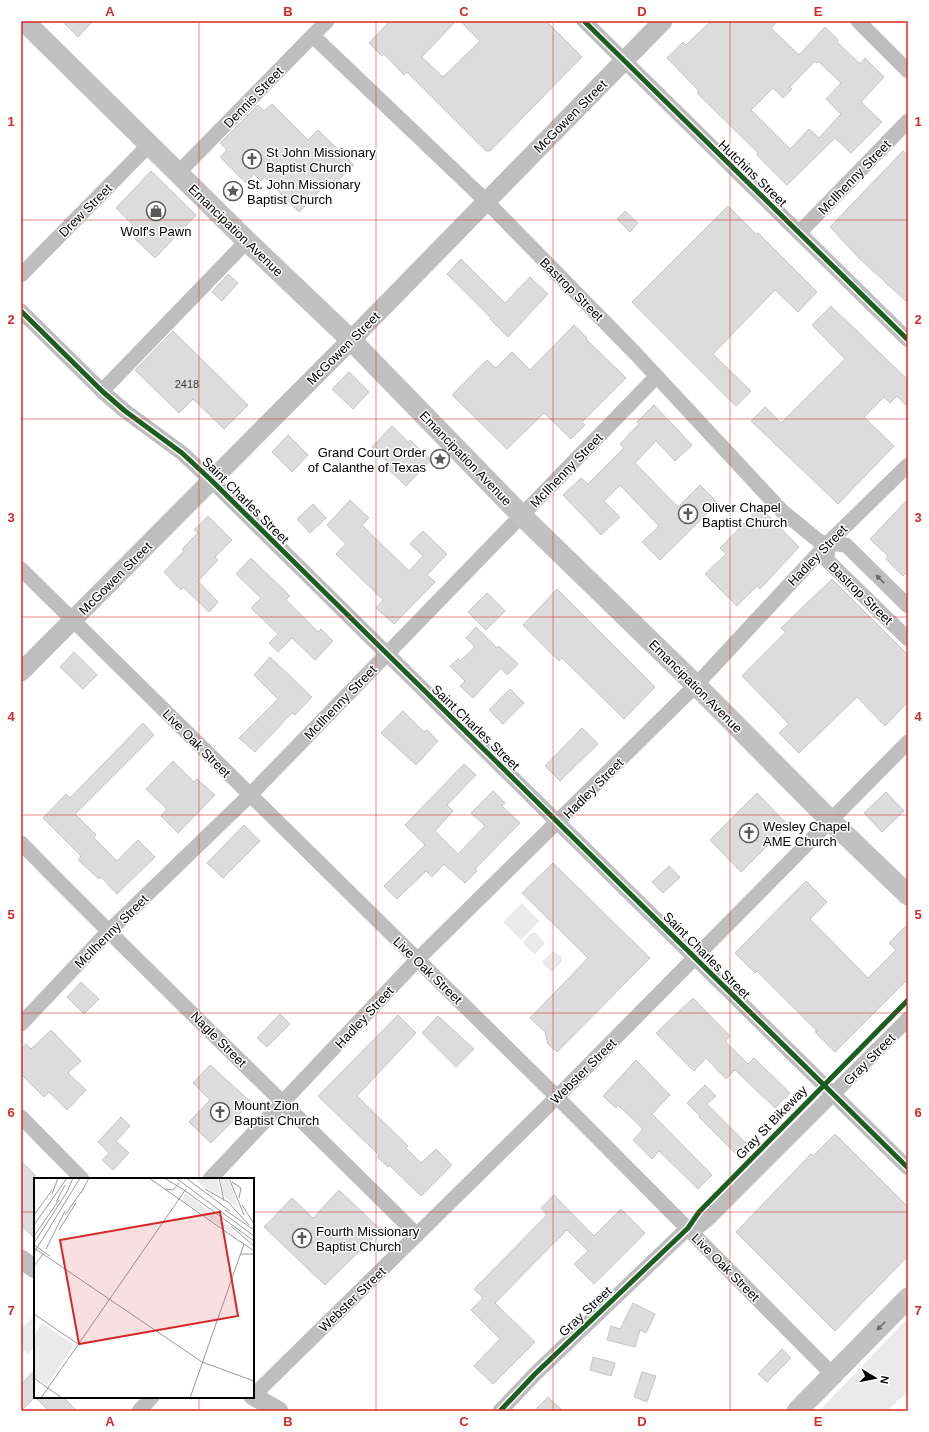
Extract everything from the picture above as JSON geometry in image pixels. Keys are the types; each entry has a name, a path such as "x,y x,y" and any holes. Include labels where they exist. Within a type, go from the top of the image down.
{"main road":[{"name":"Emancipation Avenue","path":"24,21 247,242 351,340 522,515 696,685 831,821 908,895"},
{"path":"796,1411 908,1298"}],"street":[{"name":"Dennis Street","path":"178,173 327,21"},
{"name":"Hutchins Street","path":"584,21 716,153 800,232 908,340"},
{"name":"McGowen Street","path":"21,672 351,340 663,21"},
{"path":"858,21 908,71"},
{"name":"Bastrop Street","path":"313,36 486,201 635,353 782,511 820,542 846,545 908,606"},
{"name":"McIlhenny Street","path":"800,232 908,121"},
{"name":"Drew Street","path":"21,275 149,145"},
{"path":"102,391 247,242"},
{"name":"Saint Charles Street","path":"21,311 102,391 125,411 182,453 211,480 386,655 558,822 694,959 908,1168"},
{"name":"McIlhenny Street","path":"21,1024 108,932 250,795 656,377"},
{"name":"Hadley Street","path":"211,1178 417,960 696,685 828,543 908,465"},
{"name":"Bastrop Street","path":"828,543 827,560 908,639"},
{"name":"Live Oak Street","path":"21,569 557,1097 833,1374"},
{"name":"Webster Street","path":"254,1395 557,1097 908,742"},
{"name":"Nagle Street","path":"21,843 108,932 284,1102 417,1235"},
{"name":"Gray Street","path":"500,1411 535,1374 688,1228 699,1226 708,1219 834,1095 908,1019"},
{"path":"21,1117 81,1178"},
{"path":"21,1259 34,1268"},
{"path":"254,1397 279,1411"},
{"path":"139,1411 151,1398"}],"shaded area":[{"path":"522,903 539,921 521,940 503,922"},
{"path":"531,933 536,933 545,943 535,954 526,947 523,942"},
{"path":"553,951 562,957 562,961 552,972 543,964 543,961"},
{"path":"34,1316 34,1348 28,1354 21,1347 21,1329"},
{"path":"908,1318 908,1391 887,1411 819,1411"}],"building":[{"path":"62,21 93,21 78,37"},
{"path":"390,21 456,21 422,57 443,77 480,41 460,21 546,21 582,57 490,151 486,151 407,72 404,75 384,54 382,56 369,43"},
{"path":"711,21 778,21 771,28 799,55 825,27 838,40 837,42 860,64 865,58 884,77 861,102 882,122 851,153 835,138 787,185 757,155 758,153 697,93 699,91 667,58 683,42 686,45","holes":["815,61 817,63 818,61 841,83 826,99 841,114 819,138 809,129 790,149 751,110 773,88 783,98 792,89 790,87"]},
{"name":"St John Missionary Baptist Church","path":"272,104 308,140 318,130 354,165 328,190 324,186 299,212 264,177 261,181 254,174 246,183 220,157 227,150 220,143 258,105 264,111"},
{"path":"903,151 908,155 908,303 860,259 830,227"},
{"name":"Wolf's Pawn","path":"151,171 196,215 155,258 135,239 141,233 116,208"},
{"path":"728,206 756,234 758,233 817,292 798,312 775,290 713,354 751,391 736,406 632,302"},
{"path":"625,211 638,223 630,232 617,219"},
{"path":"461,259 505,303 530,277 548,294 508,337 447,274"},
{"path":"228,274 238,283 222,301 212,292"},
{"path":"831,306 908,380 908,407 897,396 890,403 884,397 864,417 894,446 838,504 751,421 765,407 781,423 845,359 812,325"},
{"path":"574,325 587,338 586,339 626,378 582,422 585,425 571,439 544,413 507,449 452,395 487,360 496,368 512,352 530,370"},
{"path":"173,331 248,405 224,429 193,399 179,413 135,370"},
{"path":"349,372 369,392 353,409 332,389"},
{"path":"654,405 692,445 675,461 656,441 635,463 678,507 700,485 718,503 660,560 642,542 659,526 620,485 604,501 620,517 601,535 563,495 581,478 588,484 624,448 620,444 639,424 637,422"},
{"path":"392,426 408,442 410,440 431,460 406,486 385,466 388,462 372,447"},
{"path":"288,435 308,455 292,472 272,452"},
{"path":"908,499 908,571 903,576 886,559 888,556 870,539"},
{"path":"350,500 369,518 362,525 409,571 423,556 410,544 423,531 447,554 427,575 435,582 394,624 376,608 383,600 336,554 346,544 327,525"},
{"path":"313,504 326,518 310,533 297,519"},
{"path":"760,507 799,547 760,589 757,586 737,606 705,574 726,554 720,548"},
{"path":"208,516 232,540 215,557 218,560 198,581 218,602 209,612 183,587 181,590 164,572 184,551 182,549 198,533 194,530"},
{"path":"251,558 290,596 286,600 318,632 321,629 333,641 315,660 292,638 278,652 269,643 278,634 251,608 261,598 236,574"},
{"path":"832,579 908,655 908,702 885,726 857,697 799,753 779,733 789,724 742,676 786,632 781,628"},
{"path":"557,589 655,687 624,719 562,658 559,661 523,625"},
{"path":"487,593 505,611 486,630 468,612"},
{"path":"476,627 497,648 499,646 518,664 507,675 501,668 473,698 460,686 465,681 450,666 458,659 460,661 475,647 466,638"},
{"path":"74,652 97,675 83,689 60,667"},
{"path":"270,657 312,697 295,715 292,713 255,752 239,738 278,699 254,675"},
{"path":"510,689 524,703 503,724 489,710"},
{"path":"403,711 424,732 427,730 438,741 416,765 381,733"},
{"path":"143,723 154,735 75,814 96,835 94,838 117,861 138,840 155,857 117,894 101,877 99,879 78,860 81,856 43,818 66,794 70,798"},
{"path":"582,728 598,744 560,781 545,766"},
{"path":"173,761 194,782 197,779 215,795 178,833 161,816 167,809 146,789"},
{"path":"464,764 476,775 447,805 453,811 435,831 458,854 485,826 471,813 493,791 505,803 502,806 520,823 475,869 477,871 465,883 444,864 432,877 426,871 397,899 384,886 425,845 405,825"},
{"path":"886,792 904,811 882,832 864,813"},
{"name":"Wesley Chapel AME Church","path":"757,793 788,825 741,872 710,840"},
{"path":"244,825 260,841 223,878 207,863"},
{"path":"553,863 650,958 557,1052 548,1044 545,1032 530,1018 588,958 522,893"},
{"path":"669,866 680,877 663,893 652,882"},
{"path":"806,881 827,902 810,919 868,978 896,950 889,943 908,924 908,979 835,1052 815,1032 817,1031 757,971 755,973 735,953"},
{"path":"81,982 99,999 84,1014 67,997"},
{"path":"693,998 730,1036 725,1041 748,1064 754,1058 790,1093 775,1108 735,1070 726,1079 706,1058 694,1071 656,1033"},
{"path":"280,1014 290,1024 267,1047 257,1038"},
{"path":"398,1015 416,1033 357,1096 408,1146 406,1148 421,1163 436,1149 452,1165 421,1196 389,1165 388,1167 377,1157 379,1155 318,1096"},
{"path":"438,1016 474,1049 456,1067 422,1033"},
{"path":"51,1030 81,1061 68,1073 86,1090 67,1110 49,1092 44,1097 21,1074 21,1050 26,1044 31,1049"},
{"path":"636,1060 670,1095 652,1114 712,1175 698,1189 659,1151 652,1159 633,1140 643,1129 618,1105 616,1108 603,1096"},
{"name":"Mount Zion Baptist Church","path":"210,1065 251,1102 211,1143 189,1122 210,1100 193,1083"},
{"path":"705,1085 716,1096 707,1104 746,1143 736,1154 687,1103"},
{"path":"121,1117 130,1126 116,1141 129,1153 113,1170 102,1160 109,1153 98,1142"},
{"path":"835,1134 908,1207 908,1256 835,1331 736,1232 811,1154 813,1156"},
{"path":"21,1161 35,1175 34,1238 21,1225"},
{"name":"Fourth Missionary Baptist Church","path":"339,1190 381,1230 325,1285 264,1227 292,1198 313,1218"},
{"path":"554,1195 594,1236 621,1209 645,1233 594,1284 574,1264 588,1251 567,1230 495,1303 535,1342 493,1384 474,1366 500,1339 471,1310 483,1298 474,1289 547,1215 541,1208"},
{"path":"633,1303 655,1314 646,1333 640,1330 635,1347 607,1340 611,1326 620,1329"},
{"path":"782,1349 791,1358 767,1382 758,1374"},
{"path":"593,1357 615,1363 611,1376 590,1370"},
{"path":"34,1371 34,1398 21,1411 21,1384"},
{"path":"642,1372 656,1376 647,1402 634,1397"},
{"path":"548,1397 563,1411 534,1411"},
{"path":"36,1398 64,1398 77,1411 49,1411"}],"cycle path":[{"path":"584,21 908,340"},
{"path":"21,311 102,391 125,411 182,453 211,480 908,1168"},
{"name":"Gray St Bikeway","path":"500,1411 535,1374 688,1228 699,1212 908,1000"}],"place":[{"name":"St John Missionary Baptist Church","path":"252,159"},
{"name":"St. John Missionary Baptist Church","path":"233,191"},
{"name":"Wolf's Pawn","path":"156,211"},
{"name":"Grand Court Order of Calanthe of Texas","path":"440,459"},
{"name":"Oliver Chapel Baptist Church","path":"688,514"},
{"name":"Wesley Chapel AME Church","path":"749,833"},
{"name":"Mount Zion Baptist Church","path":"220,1112"},
{"name":"Fourth Missionary Baptist Church","path":"302,1238"}]}
